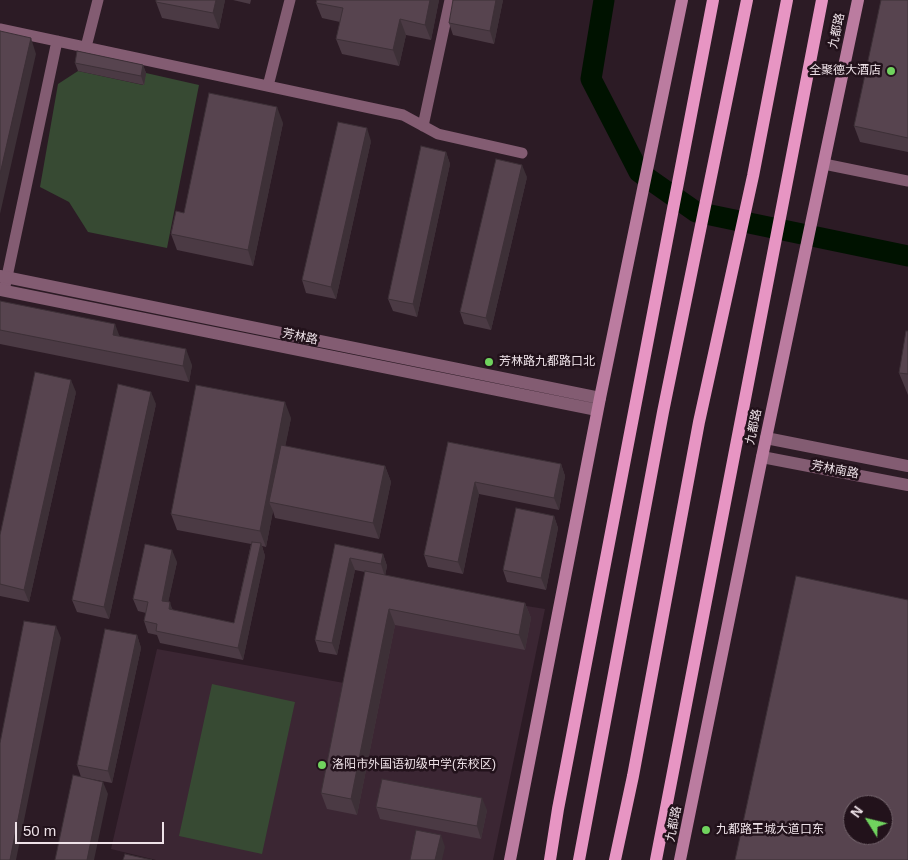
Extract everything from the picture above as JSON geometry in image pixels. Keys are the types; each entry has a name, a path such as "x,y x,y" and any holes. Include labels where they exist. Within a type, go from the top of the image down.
{"main road":[{"path":"510,860 599,404 682,0"},
{"path":"550,860 558,809 713,0"},
{"path":"579,860 659,431 747,0"},
{"path":"615,860 699,422 753,176 787,0"},
{"path":"656,860 822,0"},
{"name":"九都路","path":"680,860 796,291 858,0"},
{"path":"545,860 558,809"},
{"path":"663,828 664,860"}],"street":[{"name":"芳林路","path":"3,284 599,404"},
{"name":"芳林南路","path":"766,438 908,466"},
{"name":"芳林南路","path":"762,457 908,485"}],"lane":[{"path":"86,47 98,0"},
{"path":"268,86 290,0"},
{"path":"423,126 450,0"},
{"path":"0,29 403,115 438,134 522,153"},
{"path":"3,284 57,41"},
{"path":"824,164 908,181"}],"shaded area":[{"name":"洛阳市外国语初级中学(东校区)","path":"366,580 545,609 493,860 156,860 111,849 157,649 344,683"}],"green space":[{"path":"78,71 143,85 146,73 199,85 167,248 88,232 69,202 40,187 58,84"},
{"path":"212,684 295,702 262,854 179,836"}],"building":[{"path":"156,0 216,0 213,13 156,2"},
{"path":"317,0 430,0 425,25 400,19 393,50 336,39 343,8 316,3"},
{"path":"453,0 496,0 490,31 449,23"},
{"name":"全聚德大酒店","path":"881,0 908,0 908,138 854,126"},
{"path":"0,31 31,38 0,174"},
{"path":"77,51 143,65 141,76 75,63"},
{"path":"209,93 277,107 248,250 171,234 176,211 184,213"},
{"path":"338,122 367,128 331,287 302,280"},
{"path":"421,146 446,152 413,304 388,299"},
{"path":"496,159 522,165 486,318 460,312"},
{"path":"0,301 115,324 113,335 186,349 183,366 0,330"},
{"path":"906,331 908,331 908,374 899,373"},
{"path":"35,372 71,380 24,590 0,584 0,535"},
{"path":"118,384 151,392 104,607 72,600"},
{"path":"196,385 285,402 260,531 171,514"},
{"path":"448,442 561,464 554,498 475,482 458,562 424,555"},
{"path":"281,445 385,466 373,523 269,502"},
{"path":"516,508 554,516 541,578 503,570"},
{"path":"252,542 261,543 238,648 156,631 157,624 144,621 148,602 133,599 145,544 172,550 162,601 170,602 169,609 234,623"},
{"path":"335,544 383,554 381,564 350,558 332,643 315,640"},
{"path":"365,571 525,603 519,635 389,609 351,799 321,793"},
{"path":"796,576 908,600 908,860 735,860"},
{"path":"24,621 56,626 10,860 0,860 0,743"},
{"path":"105,629 137,635 108,771 77,765"},
{"path":"73,775 103,782 87,860 55,860"},
{"path":"382,779 482,798 477,826 376,807"},
{"path":"416,830 441,835 435,860 410,860"},
{"path":"125,854 152,860 123,860"}],"waterway":[{"path":"604,0 591,79 639,172 696,212 908,256"}],"place":[{"name":"全聚德大酒店","path":"891,71"},
{"name":"芳林路九都路口北","path":"489,362"},
{"name":"洛阳市外国语初级中学(东校区)","path":"322,765"},
{"name":"九都路王城大道口东","path":"706,830"}]}
